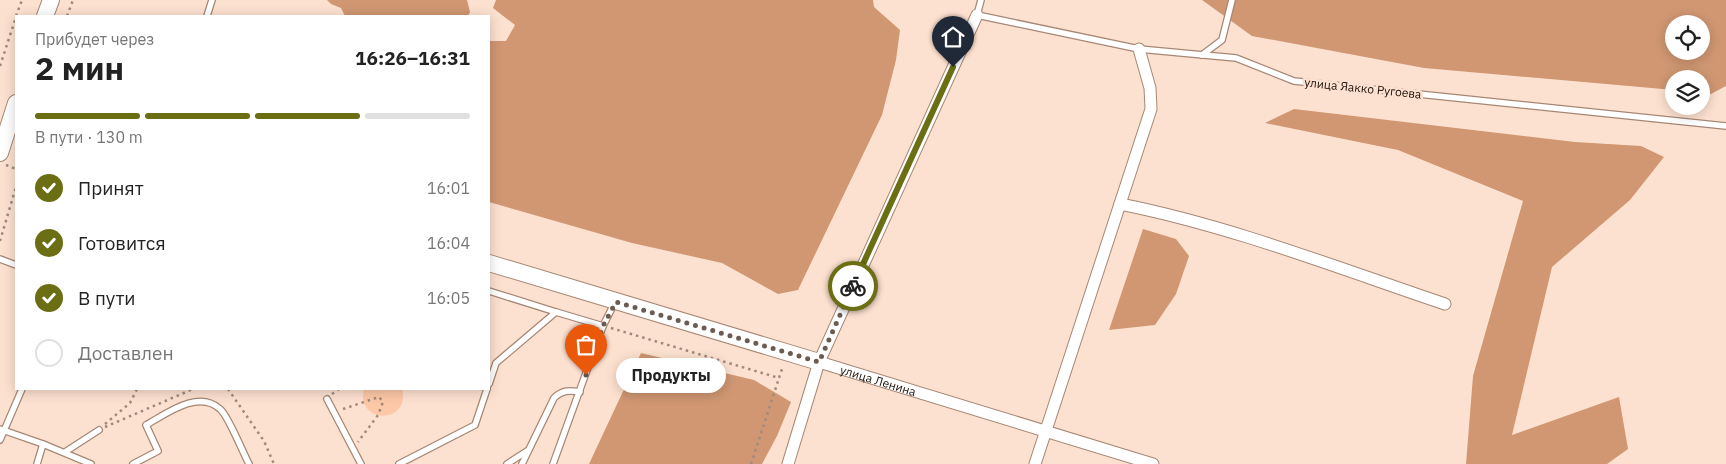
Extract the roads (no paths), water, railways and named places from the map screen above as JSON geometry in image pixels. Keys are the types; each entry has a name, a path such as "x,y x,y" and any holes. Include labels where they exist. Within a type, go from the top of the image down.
{"street":[{"path":"45,15 51,0"},
{"path":"788,464 819,362 977,15"},
{"path":"1035,464 1151,109 1150,88 1139,49"},
{"path":"0,153 11,109"},
{"path":"1120,204 1156,211 1248,238 1445,304"},
{"name":"улица Ленина","path":"490,263 1154,464"}],"lane":[{"path":"206,15 212,0"},
{"path":"977,15 981,0"},
{"path":"1202,55 1222,40 1232,0"},
{"name":"улица Яакко Ругоева","path":"977,15 1139,49 1236,58 1294,81 1726,126"},
{"path":"0,259 15,265"},
{"path":"490,291 603,326"},
{"path":"552,464 603,326 616,302"},
{"path":"490,381 496,362 556,312"},
{"path":"0,440 2,430 22,390"},
{"path":"399,464 476,425 487,390"},
{"path":"522,464 554,398 559,393 570,390 580,392"},
{"path":"327,399 361,464"},
{"path":"133,464 158,451 146,425 193,402 210,403 222,410 249,464"},
{"path":"2,430 64,452 91,464"},
{"path":"64,452 99,430"},
{"path":"37,464 43,444"},
{"path":"507,464 529,449"}],"place":[{"name":"Продукты","path":"586,375"}]}
